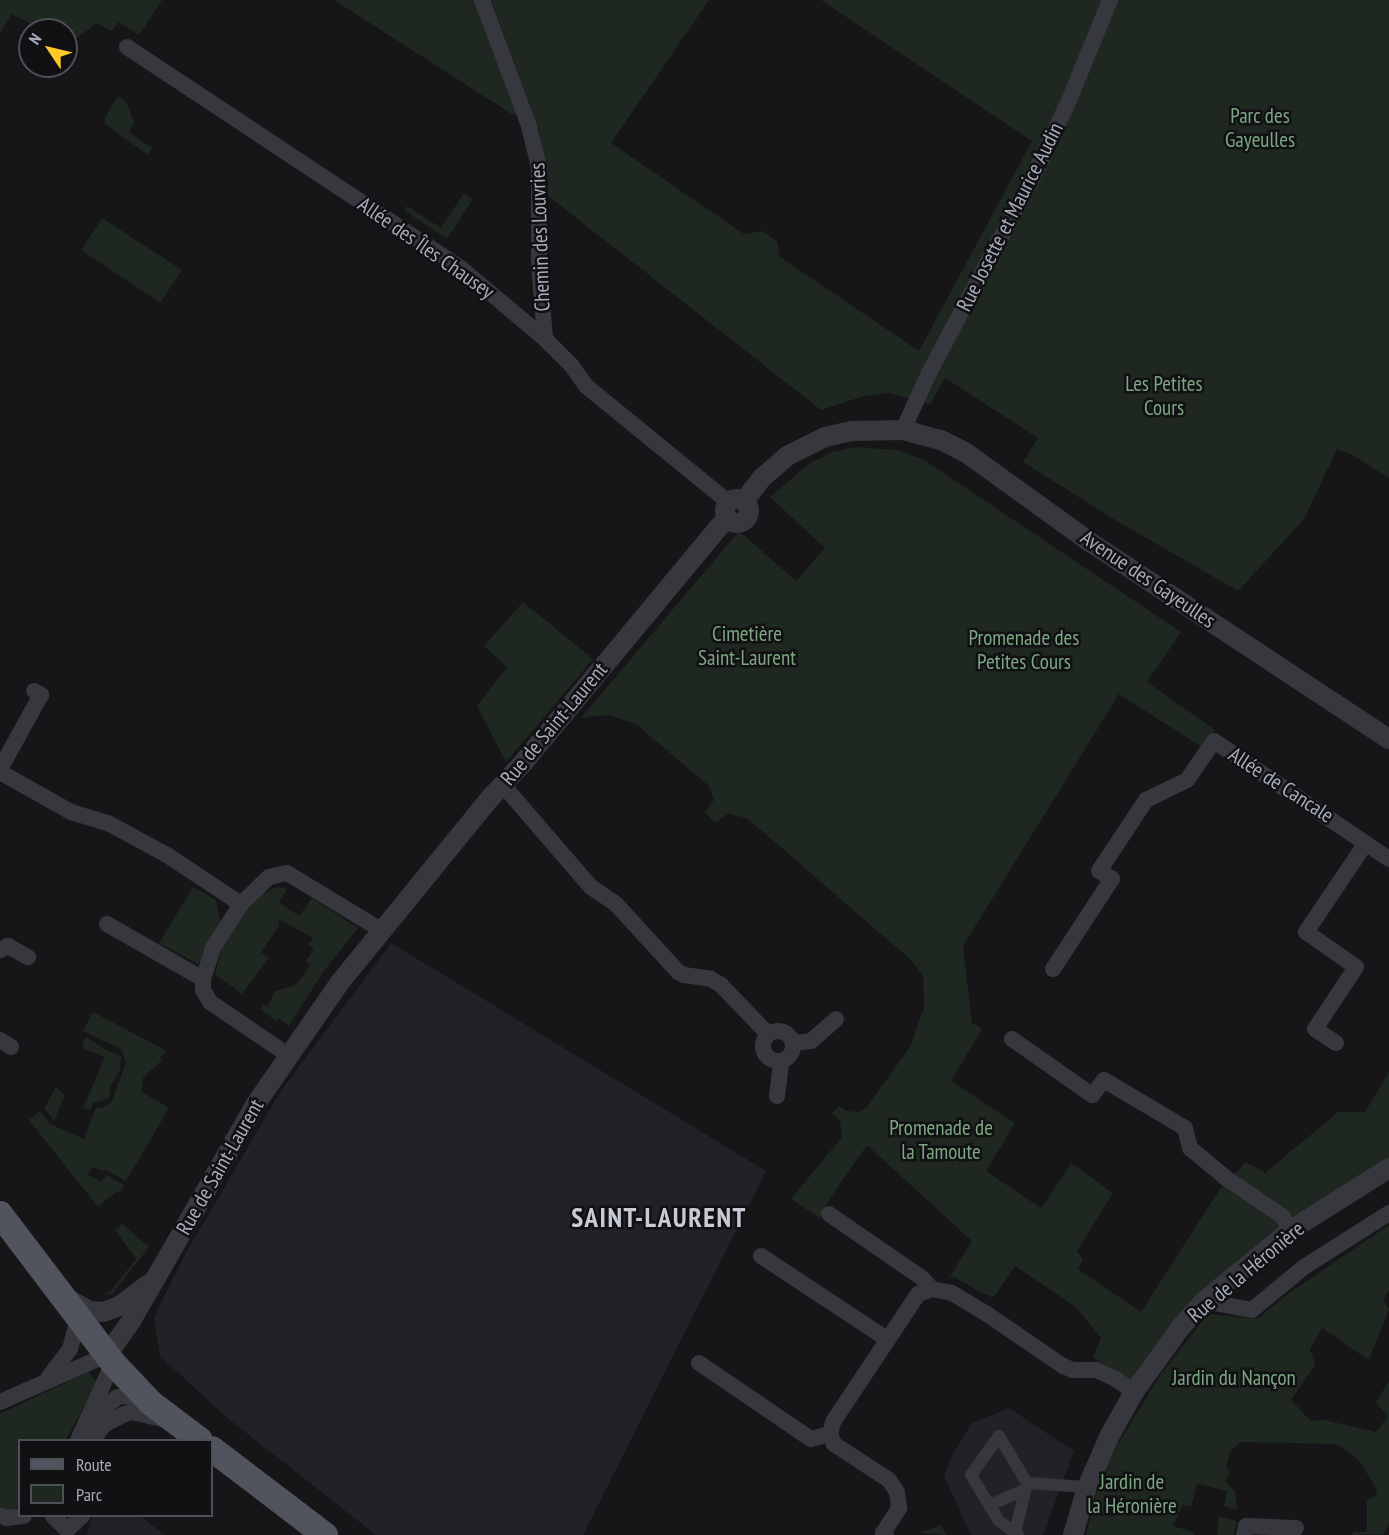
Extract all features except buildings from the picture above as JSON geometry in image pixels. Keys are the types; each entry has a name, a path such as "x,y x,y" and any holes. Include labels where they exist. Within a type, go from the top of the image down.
{"main road":[{"path":"0,1214 110,1359 151,1403 199,1439"},
{"path":"213,1450 325,1535"}],"street":[{"name":"Chemin des Louvries","path":"482,0 529,126 540,167 539,263 544,339"},
{"name":"Rue Josette et Maurice Audin","path":"903,430 929,373 1034,175 1070,98 1110,0"},
{"name":"Allée des Îles Chausey","path":"127,47 448,259 544,339 572,366 586,386 734,507"},
{"name":"Rue de Saint-Laurent","path":"110,1359 255,1105 288,1055 381,930 502,784 524,763 734,507 787,456 810,442 852,431 903,430"},
{"name":"Avenue des Gayeulles","path":"903,430 925,434 965,452 1090,542 1389,739"},
{"path":"34,691 41,695 0,771 71,812 108,823 167,855 241,904"},
{"name":"Allée de Cancale","path":"1053,969 1112,879 1099,871 1146,800 1187,780 1214,741 1389,859"},
{"path":"502,784 591,887 616,903 678,972 711,979 721,985 768,1034"},
{"path":"1336,1043 1315,1029 1356,967 1306,932 1366,843"},
{"path":"288,1055 210,1002 203,990 203,980 213,948 241,904 269,877 287,873 381,930"},
{"path":"106,924 203,980"},
{"path":"0,950 8,946 28,957"},
{"path":"794,1043 811,1041 836,1019"},
{"path":"777,1096 781,1061 793,1051 794,1043 783,1031 768,1034 763,1040 766,1056 781,1061"},
{"path":"1012,1039 1092,1095 1104,1080 1185,1128 1190,1148 1226,1178 1282,1216 1291,1230"},
{"name":"Rue de la Héronière","path":"1073,1535 1087,1487 1110,1435 1134,1392 1169,1342 1204,1301 1291,1230 1389,1168"},
{"path":"1204,1301 1252,1310 1304,1267 1389,1212"},
{"path":"829,1214 922,1278 932,1289"},
{"path":"761,1256 887,1339"},
{"name":"Rue de Saint-Laurent","path":"72,1307 104,1312 121,1305 156,1280"},
{"path":"886,1535 883,1533 899,1508 897,1492 889,1480 834,1444 830,1434 833,1422 918,1294 932,1289 952,1293 1063,1366 1073,1370 1096,1370 1134,1392"},
{"path":"45,1382 67,1356 72,1307"},
{"path":"0,1402 45,1382 110,1359"},
{"path":"85,1435 110,1359"},
{"path":"699,1363 811,1440 830,1434"},
{"path":"85,1435 105,1405 117,1397 126,1396 151,1403"},
{"path":"85,1435 132,1412 178,1424"},
{"path":"999,1436 1026,1486 1017,1534 999,1521 990,1505 971,1475 999,1436"},
{"path":"990,1505 1026,1486 1087,1487"},
{"path":"0,1515 7,1518 18,1516"},
{"path":"55,1517 67,1530 80,1517"},
{"path":"1244,1535 1246,1526 1296,1528"}],"shaded area":[{"path":"391,943 766,1171 583,1535 376,1535 226,1417 160,1356 154,1317 188,1249 281,1091"},
{"path":"1009,1408 1074,1451 1043,1535 971,1535 944,1476 953,1454 972,1423"},
{"path":"92,1517 141,1517 165,1535 87,1535"}],"green space":[{"path":"0,0 162,0 139,35 119,22 111,31 97,23 78,37 78,18 20,18 12,14 0,33"},
{"path":"334,0 476,0 521,113 513,115"},
{"path":"491,0 709,0 611,143 744,234 763,231 777,241 780,257 919,351 1032,141 821,0 1389,0 1389,478 1351,454 1337,449 1304,519 1238,591 1112,518 1023,462 1038,438 945,378 930,404 888,393 864,396 821,410 547,195 539,129"},
{"path":"118,96 126,102 134,122 129,132 152,148 148,155 105,124 105,117"},
{"path":"464,193 473,199 447,239 404,210 407,206 441,228"},
{"path":"102,218 182,270 160,303 81,250"},
{"path":"856,447 897,450 924,460 1181,632 1147,682 1215,730 1202,747 1119,694 963,946 972,1023 982,1029 951,1081 1015,1123 986,1171 1041,1208 1071,1163 1113,1193 1077,1251 1083,1260 1078,1269 1141,1312 1220,1189 1246,1162 1265,1173 1338,1112 1365,1112 1389,1072 1389,1158 1274,1235 1130,1384 1093,1357 1101,1338 1076,1307 1015,1266 994,1297 981,1293 955,1277 950,1277 972,1241 867,1145 830,1198 820,1218 791,1199 842,1137 840,1121 832,1113 839,1106 846,1111 859,1112 866,1108 910,1047 924,1008 923,975 911,960 747,818 728,814 715,823 705,812 714,800 709,786 636,724 608,715 581,718 739,531 796,581 825,548 770,497 809,464 832,452"},
{"path":"523,602 593,659 506,762 477,706 507,667 484,646"},
{"path":"193,887 216,900 221,928 198,964 159,943"},
{"path":"277,887 287,889 279,902 299,916 312,898 358,928 323,972 289,1026 278,1018 276,1021 260,1009 263,1004 267,1007 275,991 296,985 310,965 306,961 314,949 308,945 313,938 280,920 278,923 280,925 261,952 269,958 242,994 215,974 222,949 242,916 256,897"},
{"path":"93,1012 167,1051 160,1057 162,1060 143,1078 142,1092 169,1108 126,1181 104,1169 102,1171 92,1167 88,1175 102,1182 106,1175 124,1185 120,1192 116,1192 98,1207 29,1120 40,1111 50,1124 84,1139 96,1108 104,1107 112,1101 126,1062 121,1049 83,1031"},
{"path":"86,1037 106,1050 121,1056 120,1070 111,1085 109,1098 94,1102 90,1110 83,1108 105,1057 84,1049 82,1045"},
{"path":"56,1087 65,1095 54,1121 44,1108"},
{"path":"122,1224 149,1247 112,1294 103,1294 111,1291 136,1259 115,1230"},
{"name":"Jardin du Nançon","path":"1389,1225 1389,1291 1383,1299 1389,1309 1369,1360 1322,1328 1310,1349 1315,1365 1291,1400 1311,1421 1324,1420 1376,1432 1388,1416 1376,1402 1389,1381 1389,1523 1384,1534 1353,1535 1353,1532 1367,1532 1367,1500 1377,1495 1375,1486 1358,1459 1336,1444 1241,1442 1230,1451 1226,1467 1230,1473 1225,1482 1235,1491 1237,1510 1224,1506 1227,1491 1197,1484 1191,1507 1183,1505 1173,1526 1194,1532 1193,1535 1086,1535 1099,1484 1116,1447 1161,1374 1208,1314 1258,1319 1285,1296"},
{"path":"88,1372 97,1382 67,1439 18,1439 18,1507 9,1510 0,1506 0,1414"},
{"path":"1219,1516 1237,1521 1234,1535 1217,1535"},
{"path":"941,1525 946,1535 920,1533"}],"district":[{"name":"SAINT-LAURENT","path":"659,1218"}],"park label":[{"name":"Parc des Gayeulles","path":"1260,128"},
{"name":"Les Petites Cours","path":"1164,396"},
{"name":"Cimetière Saint-Laurent","path":"747,646"},
{"name":"Promenade des Petites Cours","path":"1024,650"},
{"name":"Promenade de la Tamoute","path":"941,1140"},
{"name":"Jardin de la Héronière","path":"1132,1494"}]}
